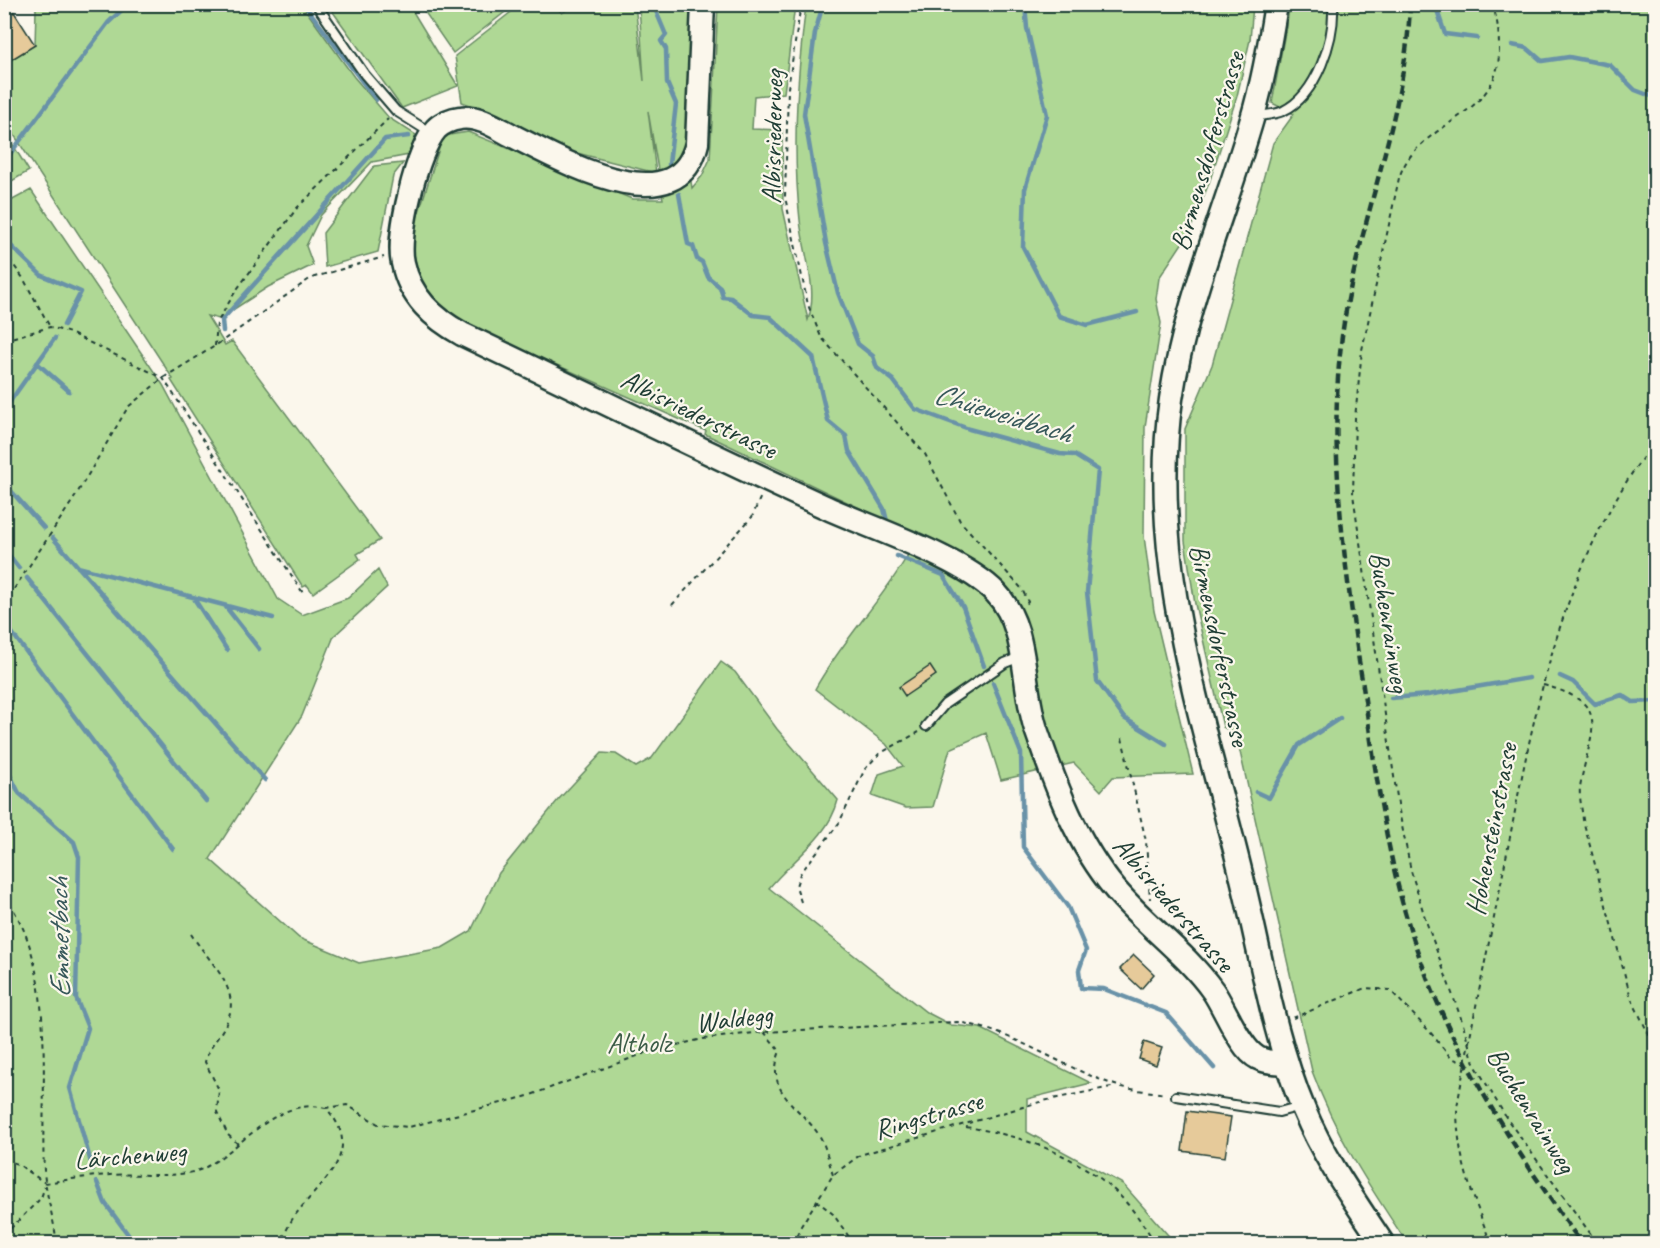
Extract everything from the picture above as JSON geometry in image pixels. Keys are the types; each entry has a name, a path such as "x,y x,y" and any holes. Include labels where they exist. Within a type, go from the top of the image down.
{"main road":[{"path":"432,134 438,127 453,119 471,118 569,163 601,174 642,185 657,185 671,180 691,161 697,142 703,4"},
{"name":"Birmensdorferstrasse","path":"1276,4 1253,116 1192,302 1179,353 1166,450 1166,527 1180,627 1287,1063 1302,1106 1331,1166 1383,1244"},
{"name":"Albisriederstrasse","path":"432,134 405,213 400,242 406,275 425,308 462,334 767,480 970,572 999,597 1013,620 1022,656 1031,715 1075,828 1096,865 1117,892 1190,963 1213,991 1250,1053 1264,1061 1287,1063"}],"lane":[{"path":"316,4 365,75 396,111 432,134"},
{"path":"1253,116 1284,111 1304,93 1326,56 1334,16 1333,4"},
{"path":"926,726 945,704 1005,663 1022,656"},
{"path":"1176,1096 1279,1112 1302,1106"}],"path":[{"name":"Albisriederweg","path":"801,4 788,88 785,197 808,306 821,337 925,454 960,521 1022,589 1028,602 1013,620"},
{"name":"Buchenrainweg","path":"1492,4 1499,25 1497,74 1476,105 1411,153 1403,164 1399,178 1362,350 1355,418 1353,494 1390,751 1412,871 1474,1063 1508,1119 1598,1244"},
{"path":"1647,4 1656,15"},
{"path":"215,346 218,323 235,292 297,208 396,111"},
{"path":"4,252 23,278 50,327"},
{"path":"4,604 75,497 128,407 163,378 215,346 311,278 384,257"},
{"path":"4,340 50,327 70,333 163,378 303,593"},
{"name":"Hohensteinstrasse","path":"1491,1244 1462,1168 1457,1135 1457,1107 1533,719 1542,684 1579,577 1620,491 1656,440"},
{"path":"672,605 752,517 767,480"},
{"path":"1542,684 1573,693 1582,700 1590,712 1592,733 1580,789 1583,820 1631,998 1656,1049"},
{"path":"801,902 796,886 800,874 839,823 865,769 879,754 915,736 926,726"},
{"path":"1122,738 1146,841 1150,905 1143,918"},
{"path":"4,896 28,935 40,993 45,1183 57,1244"},
{"path":"192,934 206,958 222,975 231,999 229,1016 208,1051 205,1062 219,1090 218,1112 228,1135 238,1144"},
{"path":"1296,1025 1294,1018 1365,988 1390,990 1451,1058 1465,1063"},
{"name":"Waldegg","path":"326,1108 347,1105 378,1124 391,1127 425,1125 528,1096 651,1051 703,1039 763,1032 957,1022 982,1026 1004,1033 1116,1086"},
{"path":"763,1032 780,1051 775,1078 783,1095 819,1136 833,1175"},
{"path":"1116,1086 1176,1096"},
{"name":"Ringstrasse","path":"795,1244 816,1200 833,1175 860,1155 1043,1101 1116,1086"},
{"name":"Lärchenweg","path":"45,1183 110,1174 198,1170 221,1159 285,1111 300,1106 326,1108"},
{"path":"280,1244 293,1217 333,1172 340,1158 343,1144 341,1127 326,1108"},
{"path":"963,1126 1006,1133 1029,1141 1104,1181 1124,1199 1156,1244"},
{"path":"4,1160 18,1164 45,1183"},
{"path":"4,1235 41,1198 45,1183"},
{"path":"816,1200 833,1214 854,1244"}],"green space":[{"path":"33,5 302,5 354,77 389,118 416,135 409,155 372,162 321,215 306,246 313,265 268,287 219,319 207,316 225,345 232,341 380,540 357,554 360,559 313,593 307,585 303,587 171,380 173,379 5,121 4,64 35,45 36,9"},
{"path":"328,5 409,5 458,86 402,108"},
{"path":"420,5 514,5 453,53"},
{"path":"520,5 554,5 562,13 574,5 635,5 644,81 639,5 693,5 685,143 692,188 702,176 710,159 718,5 795,5 784,93 754,96 752,129 782,130 783,209 808,320 812,296 811,283 800,220 796,166 798,86 806,5 1253,5 1250,40 1237,96 1209,183 1189,233 1159,278 1156,299 1161,323 1145,427 1144,536 1154,611 1193,774 1113,777 1101,791 1074,763 1001,780 986,733 950,749 933,807 906,808 872,796 879,774 903,766 886,744 815,689 840,650 895,576 918,536 705,434 706,431 457,321 420,287 411,237 443,136 468,132 632,199 663,199 648,111 656,173 565,150 490,112 462,102 455,56"},
{"path":"1290,5 1655,5 1655,1243 1407,1243 1343,1139 1312,1071 1236,734 1223,727 1195,604 1185,541 1185,429 1212,365 1273,143 1294,114 1272,103"},
{"path":"5,132 29,171 10,182 5,174"},
{"path":"403,163 393,176 378,252 325,267 323,233 374,166"},
{"name":"Altholz","path":"31,190 163,385 278,599 302,615 348,598 378,570 387,587 334,636 302,716 210,859 299,938 359,963 442,948 471,931 499,873 558,800 602,753 616,754 636,767 652,758 721,662 735,672 777,729 838,800 827,825 818,837 769,888 926,1012 951,1025 980,1028 1091,1083 1027,1099 1027,1132 1123,1184 1175,1243 5,1243 4,195 9,202"}],"building":[{"path":"14,12 35,45 4,64 4,18"},
{"path":"930,666 936,675 905,696 899,687"},
{"path":"1134,955 1154,974 1141,989 1120,969"},
{"path":"1144,1042 1162,1048 1156,1065 1139,1059"},
{"path":"1187,1111 1231,1117 1225,1157 1182,1151"}],"waterway":[{"name":"Emmetbach","path":"4,162 108,23 128,4"},
{"path":"304,4 376,100"},
{"path":"653,4 666,35 661,41 666,49 667,83 676,104 669,164"},
{"name":"Chüeweidbach","path":"823,4 815,33 804,114 826,243 838,293 858,344 873,356 877,368 893,380 915,409 969,429 1060,454 1074,455 1098,470 1087,592 1097,681 1124,718 1166,744"},
{"path":"1025,4 1027,28 1047,115 1025,189 1023,247 1059,316 1087,325 1137,312"},
{"path":"1435,4 1445,34 1477,38"},
{"path":"1512,45 1527,48 1542,61 1569,57 1610,65 1635,90 1656,98"},
{"path":"223,331 222,320 385,139 409,136"},
{"path":"679,194 688,244 693,246 697,259 702,262 708,277 720,287 723,297 731,298 753,315 770,317 813,357 828,421 846,436 849,451 884,509 888,525"},
{"name":"Emmetbach","path":"4,239 41,275 81,292 64,325"},
{"name":"Emmetbach","path":"4,410 55,338"},
{"path":"37,363 69,391"},
{"path":"4,483 44,528"},
{"path":"53,538 265,780"},
{"path":"4,549 19,568"},
{"path":"897,556 943,575 963,607 984,666"},
{"path":"78,567 273,618"},
{"path":"27,578 206,801"},
{"path":"193,597 227,650"},
{"path":"226,607 259,649"},
{"path":"4,622 173,849"},
{"path":"1560,676 1573,682 1595,704 1622,695 1633,702 1656,701"},
{"path":"1391,698 1428,695 1529,678"},
{"path":"993,683 1021,753 1023,847 1068,907 1086,950 1079,970 1081,988 1104,989 1166,1013 1214,1068"},
{"path":"1256,792 1269,798 1299,745 1340,718"},
{"name":"Emmetbach","path":"4,763 19,793 74,842 79,857 76,998 88,1028 70,1088 93,1170"},
{"name":"Emmetbach","path":"97,1182 105,1203 135,1244"}],"railway":[{"path":"1410,4 1407,46 1400,88 1349,294 1338,377 1336,418 1339,499 1353,620 1389,845 1403,905 1418,953 1455,1041 1477,1083 1526,1163 1582,1244"}]}
